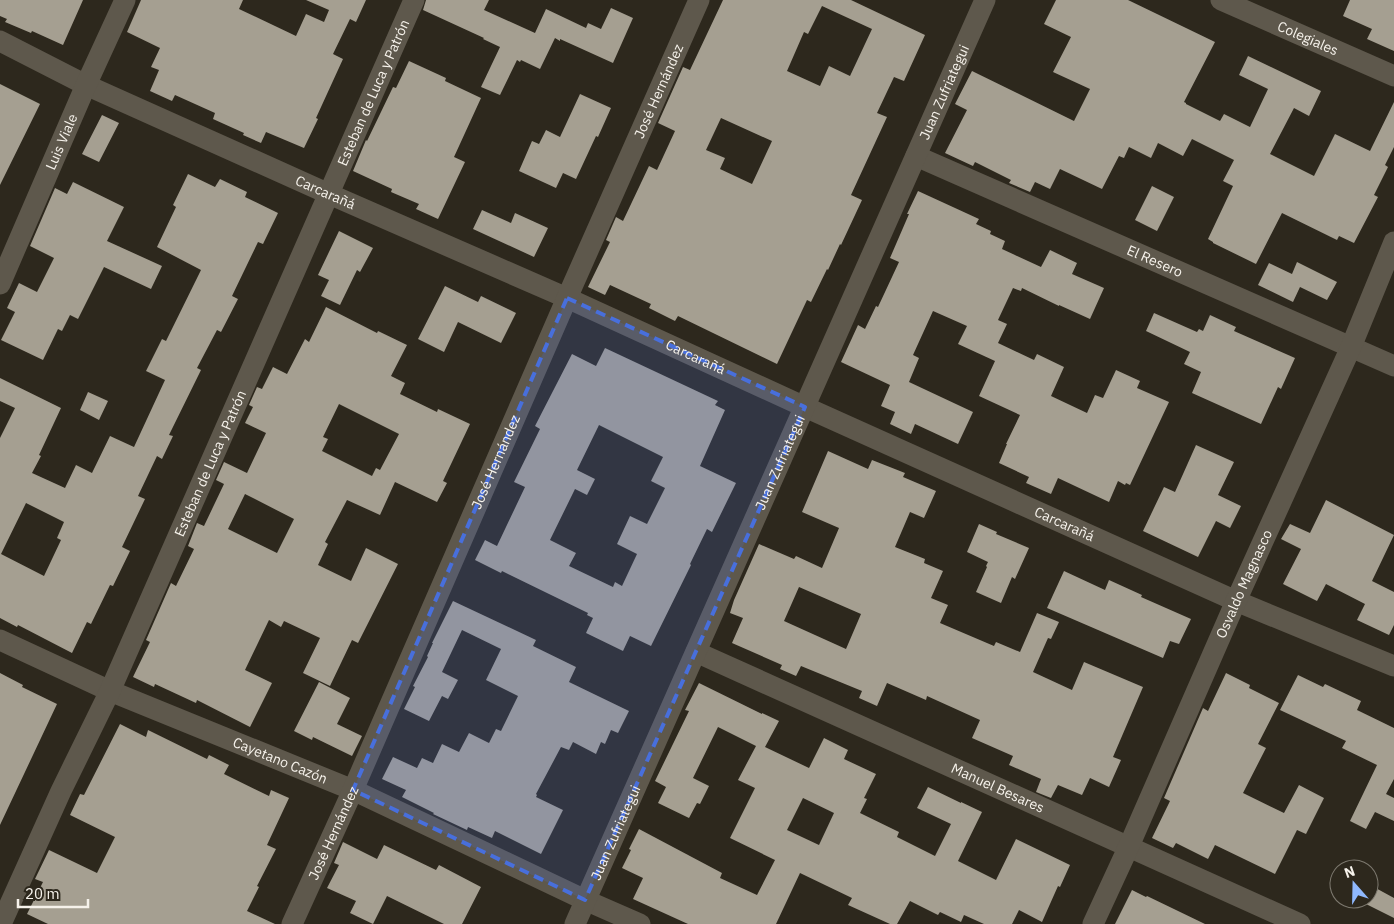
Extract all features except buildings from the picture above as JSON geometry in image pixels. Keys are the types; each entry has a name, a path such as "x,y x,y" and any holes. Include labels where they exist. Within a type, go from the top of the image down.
{"street":[{"name":"Luis Viale","path":"0,284 125,0"},
{"name":"Esteban de Luca y Patrón","path":"2,924 61,791 110,691 414,0"},
{"name":"José Hernández","path":"292,924 353,790 699,0"},
{"name":"Juan Zufriategui","path":"575,924 985,0"},
{"name":"Colegiales","path":"1221,0 1394,76"},
{"name":"Carcarañá","path":"0,41 86,85 567,298 1236,601 1394,666"},
{"name":"El Resero","path":"916,156 1394,366"},
{"name":"Osvaldo Magnasco","path":"1093,924 1351,347 1394,242"},
{"name":"Cayetano Cazón","path":"0,640 110,691 353,790 640,924"},
{"name":"Manuel Besares","path":"696,652 1300,924"}],"highlighted area":[{"path":"567,298 805,407 585,900 353,790"}]}
